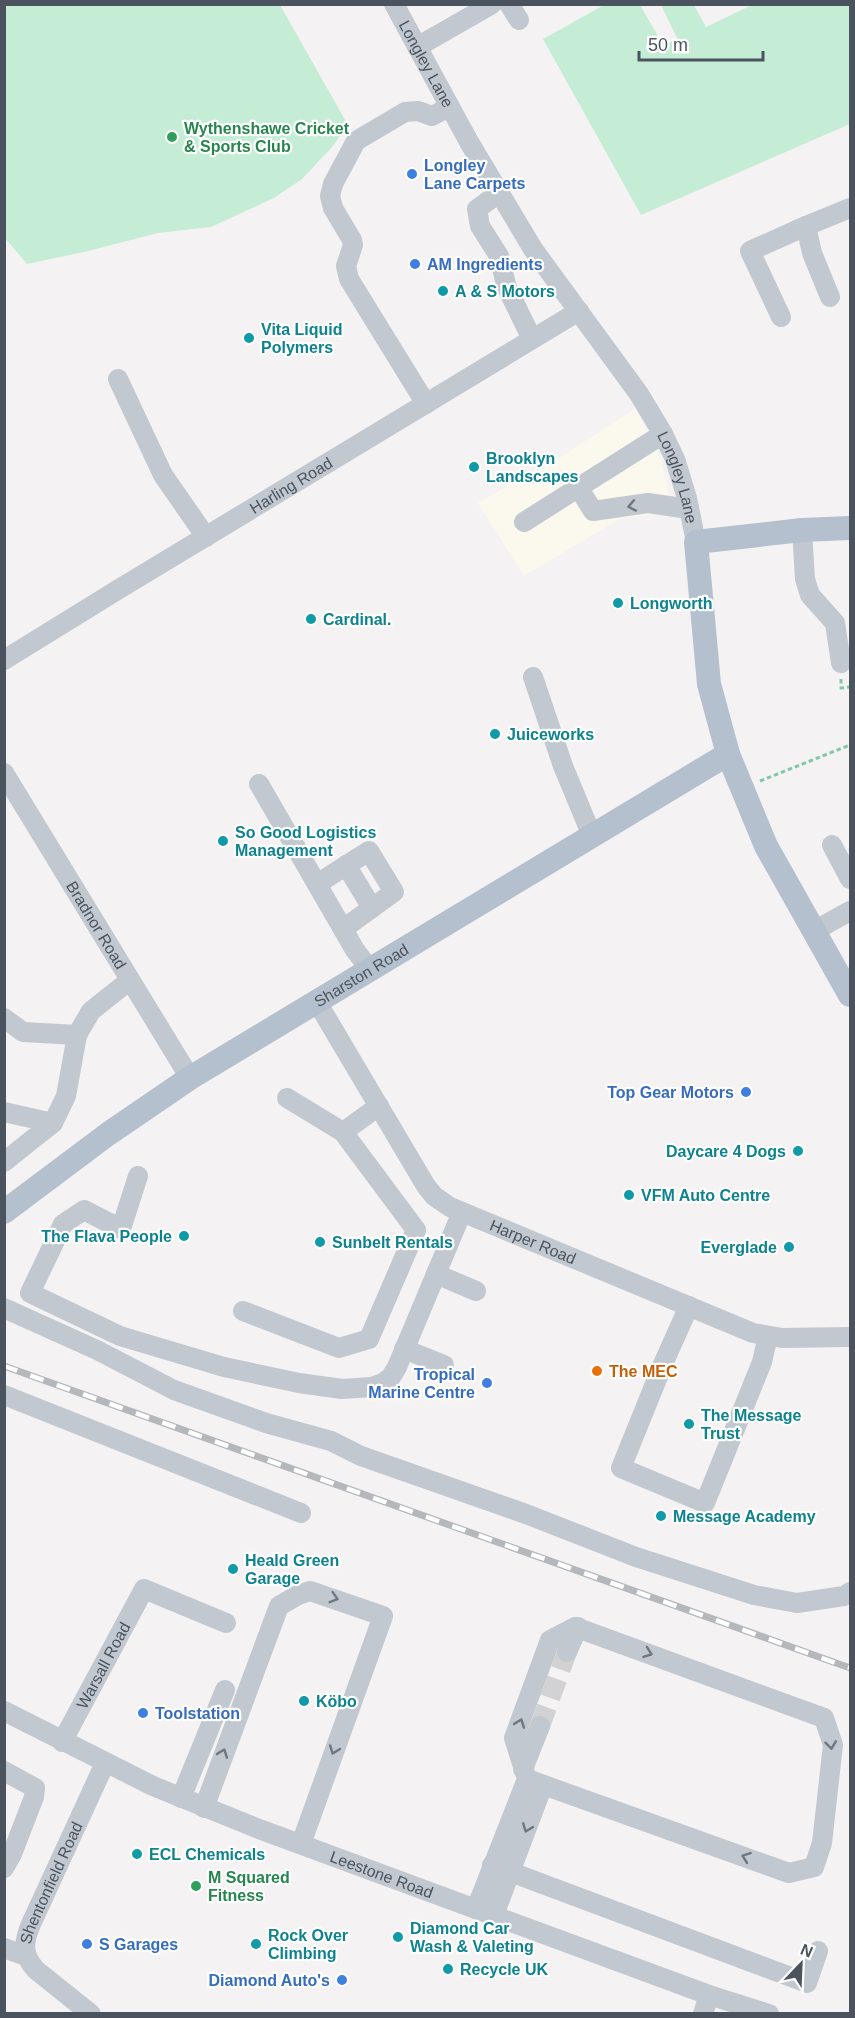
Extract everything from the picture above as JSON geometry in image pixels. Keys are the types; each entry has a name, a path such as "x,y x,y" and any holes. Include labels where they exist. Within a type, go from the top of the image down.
{"main road":[{"path":"696,542 802,530 850,528"},
{"name":"Longley Lane","path":"696,542 709,684 728,754 766,846 850,995"},
{"name":"Sharston Road","path":"4,1212 108,1134 190,1078 728,754"}],"street":[{"name":"Longley Lane","path":"394,4 449,107 533,249 639,394 663,434 675,459 696,542"},
{"path":"417,47 492,4"},
{"path":"426,404 348,279 346,266 353,245 333,208 330,196 333,184 356,141 405,112 418,111 432,116 449,107"},
{"path":"500,194 477,209 480,226 499,256 507,288 532,339"},
{"path":"781,317 750,251 850,208"},
{"path":"806,226 812,253 830,297"},
{"name":"Harling Road","path":"4,660 206,537 407,425 426,404 579,311"},
{"path":"118,380 163,476 206,537"},
{"path":"524,522 663,434"},
{"path":"578,487 593,511 648,503 689,509"},
{"path":"802,530 805,579 810,595 843,621 841,663"},
{"path":"533,677 563,766 592,836"},
{"name":"Bradnor Road","path":"4,773 190,1078"},
{"path":"260,784 369,970"},
{"path":"832,845 850,879"},
{"path":"317,884 369,851 394,892 343,929"},
{"path":"346,865 372,908"},
{"path":"814,931 850,911"},
{"path":"4,1162 53,1123 66,1096 77,1035 90,1011 130,980"},
{"name":"Harper Road","path":"317,1002 426,1186 441,1202 753,1333 798,1338 850,1337"},
{"path":"4,1018 23,1032 77,1035"},
{"path":"243,1311 339,1348 369,1339 416,1230 343,1132 287,1098"},
{"path":"343,1132 379,1106"},
{"path":"4,1112 53,1123"},
{"path":"138,1176 121,1229 84,1210 63,1224 30,1293 120,1336 224,1367 299,1383 342,1389 372,1387 391,1377 462,1212"},
{"path":"436,1274 476,1291"},
{"path":"689,1306 621,1468 705,1503 762,1362 768,1336"},
{"path":"4,1308 97,1350 174,1390 266,1423 331,1441 361,1456 526,1514 636,1557 754,1595 797,1603 844,1596 850,1592"},
{"path":"404,1349 444,1365"},
{"path":"4,1395 301,1513"},
{"name":"Warsall Road","path":"62,1742 144,1589 226,1623"},
{"path":"204,1808 279,1606 310,1591 383,1616 301,1844"},
{"path":"567,1652 578,1627"},
{"path":"578,1627 824,1718 833,1745 822,1844 814,1867 789,1873 531,1778 514,1738 550,1640 578,1627"},
{"path":"181,1798 225,1690"},
{"name":"Leestone Road","path":"4,1711 105,1763 204,1808 710,1995 769,2013"},
{"path":"485,1912 531,1778 540,1726"},
{"name":"Shentonfield Road","path":"91,2013 36,1970 24,1949 27,1934 105,1763"},
{"path":"4,1771 35,1788 34,1797 12,1854 4,1868"},
{"path":"501,1868 807,1983 818,1951"},
{"path":"4,1948 26,1956"},
{"path":"703,2013 710,1995"}],"path":[{"path":"741,787 806,764 850,745"}],"shaded area":[{"path":"636,408 661,459 672,511 621,518 524,576 478,503 535,469 539,471"}],"green space":[{"name":"Wythenshawe Cricket & Sports Club","path":"5,4 280,5 348,125 332,147 302,179 274,198 211,227 158,233 27,264 5,238"},
{"path":"604,5 640,5 661,41 666,43 678,40 661,5 694,5 706,27 752,5 850,5 850,124 641,215 543,39"}],"tunnel":[{"path":"540,1726 567,1652"}],"railway":[{"path":"4,1366 850,1668"}],"place":[{"name":"Wythenshawe Cricket & Sports Club","path":"172,137"},
{"name":"Longley Lane Carpets","path":"412,174"},
{"name":"AM Ingredients","path":"415,264"},
{"name":"A & S Motors","path":"443,291"},
{"name":"Vita Liquid Polymers","path":"249,338"},
{"name":"Brooklyn Landscapes","path":"474,467"},
{"name":"Longworth","path":"618,603"},
{"name":"Cardinal.","path":"311,619"},
{"name":"Juiceworks","path":"495,734"},
{"name":"So Good Logistics Management","path":"223,841"},
{"name":"Top Gear Motors","path":"746,1092"},
{"name":"Daycare 4 Dogs","path":"798,1151"},
{"name":"VFM Auto Centre","path":"629,1195"},
{"name":"The Flava People","path":"184,1236"},
{"name":"Sunbelt Rentals","path":"320,1242"},
{"name":"Everglade","path":"789,1247"},
{"name":"The MEC","path":"597,1371"},
{"name":"Tropical Marine Centre","path":"487,1383"},
{"name":"The Message Trust","path":"689,1424"},
{"name":"Message Academy","path":"661,1516"},
{"name":"Heald Green Garage","path":"233,1569"},
{"name":"Köbo","path":"304,1701"},
{"name":"Toolstation","path":"143,1713"},
{"name":"ECL Chemicals","path":"137,1854"},
{"name":"M Squared Fitness","path":"196,1886"},
{"name":"Diamond Car Wash & Valeting","path":"398,1937"},
{"name":"S Garages","path":"87,1944"},
{"name":"Rock Over Climbing","path":"256,1944"},
{"name":"Recycle UK","path":"448,1969"},
{"name":"Diamond Auto's","path":"342,1980"}]}
